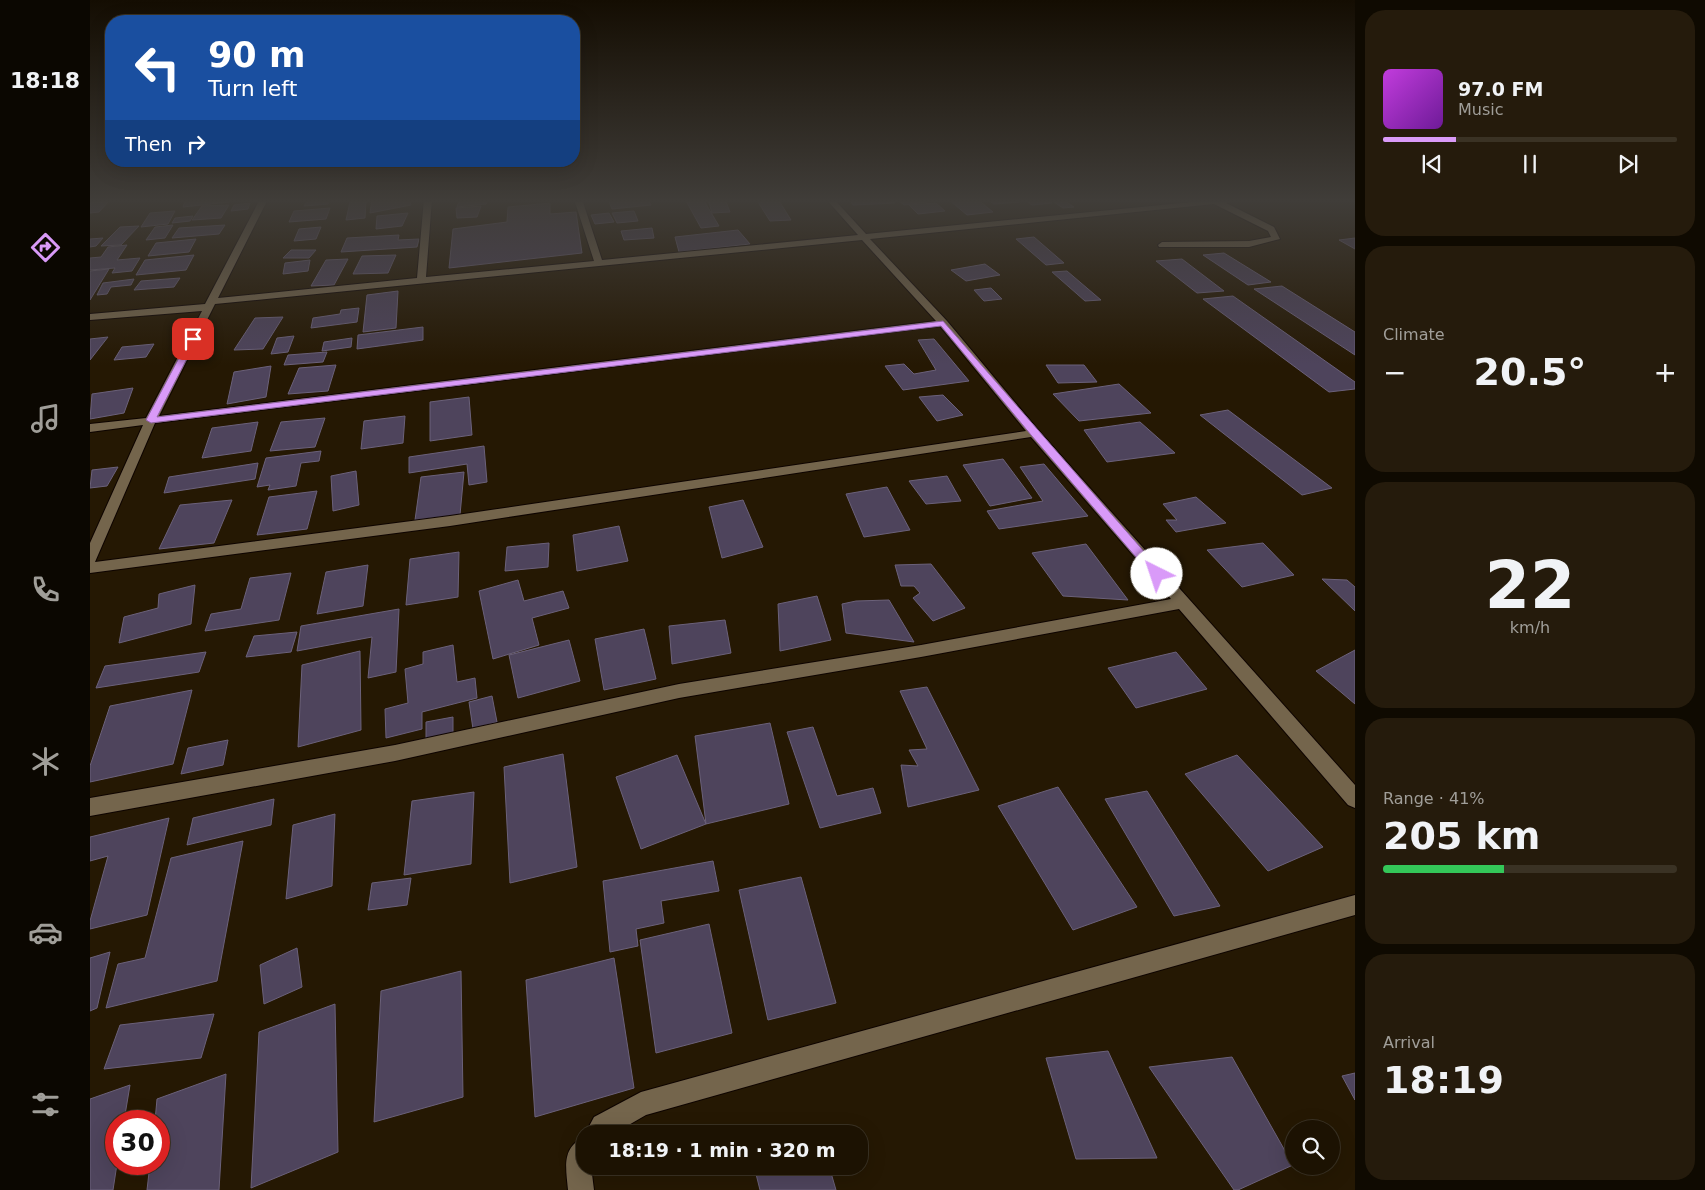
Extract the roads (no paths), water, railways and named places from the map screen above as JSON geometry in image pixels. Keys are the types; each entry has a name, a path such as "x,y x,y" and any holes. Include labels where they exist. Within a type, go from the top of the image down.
{"street":[{"path":"90,559 151,420 236,255"},
{"path":"421,280 423,255"},
{"path":"596,255 599,264"},
{"path":"90,317 421,280 692,255"},
{"path":"880,255 943,323 1034,433 1355,799"},
{"path":"90,428 943,323"},
{"path":"90,568 460,520 1034,433"},
{"path":"90,807 395,753 679,691 921,651 1182,602"},
{"path":"605,1125 640,1104 1355,905"},
{"path":"580,1175 581,1190"}]}
